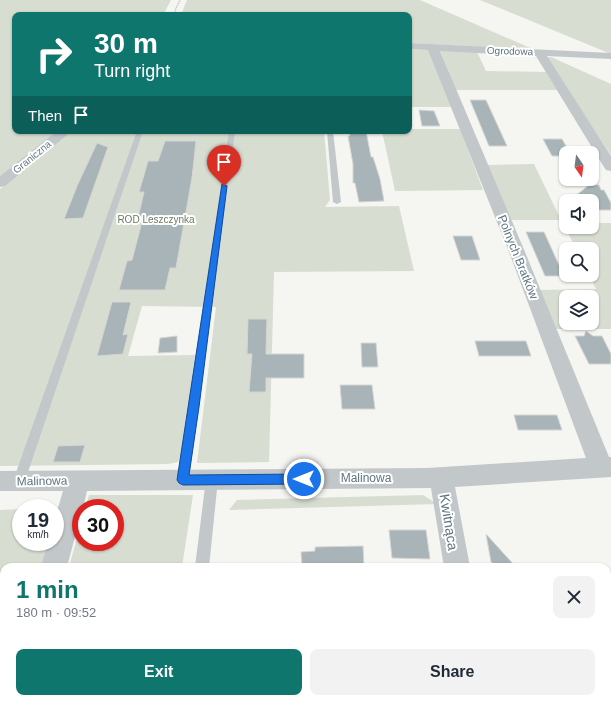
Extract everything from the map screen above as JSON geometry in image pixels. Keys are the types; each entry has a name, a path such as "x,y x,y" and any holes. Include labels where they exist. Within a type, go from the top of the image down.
{"street":[{"name":"Ogrodowa","path":"412,46 611,56"},
{"name":"Polnych Bratków","path":"433,48 460,119 606,467"},
{"path":"539,52 611,167"},
{"name":"Graniczna","path":"0,183 61,134"},
{"name":"Malinowa","path":"9,481 442,477 606,467"},
{"name":"Kwitnąca","path":"442,477 445,504 456,563"},
{"path":"55,563 78,480"}],"lane":[{"path":"9,481 139,134"},
{"path":"183,480 232,134"},
{"path":"330,134 337,202"},
{"path":"202,563 212,479"}],"path":[{"path":"174,12 180,0"}],"green space":[{"path":"0,0 171,0 165,12 12,12 12,134 54,134 0,176"},
{"path":"187,0 420,0 535,50 412,43 412,12 182,12"},
{"path":"480,0 611,0 611,54"},
{"path":"412,49 431,50 452,107 412,107"},
{"path":"440,50 477,52 486,71 546,72 557,90 456,90"},
{"path":"545,57 551,57 611,84 611,155"},
{"path":"412,129 460,129 483,190 395,191 383,134 412,134"},
{"name":"ROD Leszczynka","path":"68,134 324,134 330,200 325,207 399,206 414,271 274,272 269,462 197,463 216,307 142,306 128,356 195,355 182,453 178,462 168,464 0,466 0,189"},
{"path":"534,164 559,216 559,220 509,220 487,165"},
{"path":"599,223 611,223 611,329 599,329 599,290 559,290 559,329 554,329 539,290 596,289 592,282 599,282 599,242 572,242 568,234 599,234"},
{"path":"89,495 193,495 183,563 70,563 73,551 124,551 124,499 88,499"},
{"path":"423,495 437,504 229,510 237,500"},
{"path":"12,509 12,551 48,551 44,563 0,563 0,510"}],"building":[{"path":"470,100 486,100 507,146 489,146"},
{"path":"419,110 434,111 440,126 422,126"},
{"path":"350,134 367,134 371,157 373,157 380,179 384,201 359,202 355,183 353,183 353,164 348,136 350,136"},
{"path":"543,139 562,139 566,146 559,146 559,156 552,156"},
{"path":"165,141 196,141 192,178 176,268 170,268 165,290 119,290 127,261 132,260 143,218 138,218 144,192 139,192 148,161 158,161"},
{"path":"97,143 108,147 83,218 64,219 77,186"},
{"path":"599,185 601,190 604,190 611,203 611,210 599,210 599,194 578,194 588,186"},
{"path":"526,232 544,232 559,265 559,276 545,276"},
{"path":"453,236 472,236 480,260 461,260"},
{"path":"112,302 131,302 123,335 128,334 123,354 97,356"},
{"path":"248,319 267,319 266,354 304,354 304,378 266,378 266,392 249,392 252,354 247,354"},
{"path":"586,331 593,336 602,336 611,354 611,364 589,364 575,336 584,336"},
{"path":"177,336 177,352 158,353 160,338"},
{"path":"475,341 526,341 531,356 479,356"},
{"path":"361,343 376,343 378,367 362,367"},
{"path":"340,385 372,385 375,409 342,409"},
{"path":"514,415 557,415 562,430 518,430"},
{"path":"85,445 80,462 53,462 58,446"},
{"path":"389,530 426,530 430,559 392,558"},
{"path":"486,534 512,563 491,562"},
{"path":"363,546 364,563 302,563 301,552 315,551 315,547"}],"route":[{"path":"224,186 183,480 304,479"}]}
